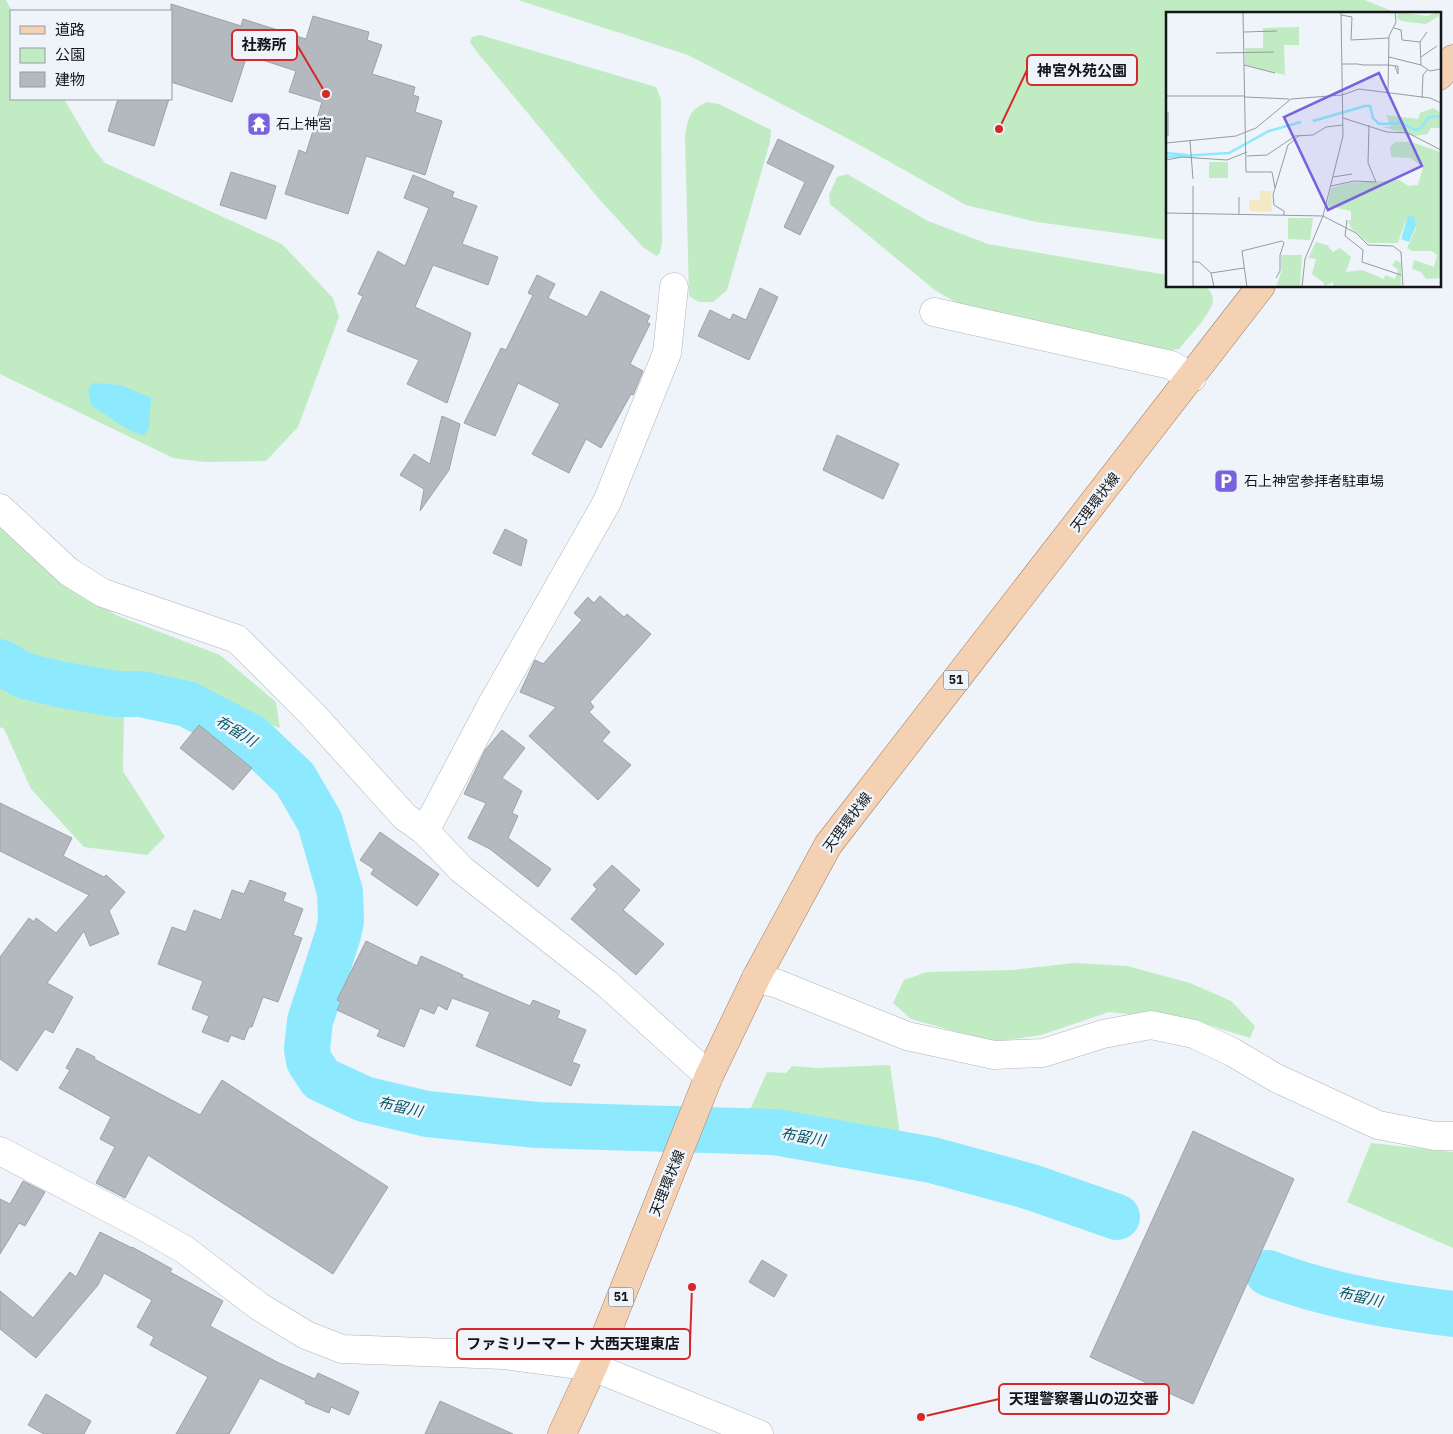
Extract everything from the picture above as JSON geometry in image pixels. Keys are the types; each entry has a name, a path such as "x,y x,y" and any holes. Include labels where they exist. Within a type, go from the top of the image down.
{"main road":[{"path":"1440,75 1453,59"},
{"name":"天理環状線","path":"562,1434 593,1367 709,1076 756,978 828,845 1192,378 1260,288"}],"street":[{"path":"424,831 491,706 607,502 667,353 674,287"},
{"path":"934,312 1171,365 1192,378"},
{"path":"0,508 69,572 103,593 237,639 313,715 405,817 424,831 461,869 606,984 709,1076"},
{"path":"756,978 778,984 907,1036 994,1055 1043,1053 1103,1034 1151,1025 1194,1034 1232,1052 1276,1078 1378,1125 1434,1136 1453,1136"},
{"path":"0,1151 185,1250 260,1307 306,1336 342,1349 504,1355 593,1367 759,1434"}],"green space":[{"path":"0,0 6,0 11,10 10,100 65,100 93,148 105,163 282,244 333,298 339,317 298,427 266,461 205,462 173,458 0,374"},
{"path":"518,0 1365,0 1394,12 1166,12 1166,240 1037,222 966,205 858,144 688,55"},
{"path":"480,35 656,87 661,99 662,243 660,253 657,256 644,248 600,200 476,51 470,42 472,37"},
{"path":"707,102 719,104 771,130 770,142 727,290 713,302 699,302 689,296 685,136 690,115 696,108"},
{"path":"847,174 928,221 988,244 1166,275 1166,288 1208,288 1211,292 1212,305 1179,349 1165,351 959,304 936,291 830,204 829,195 837,177"},
{"path":"0,523 57,578 118,616 220,655 276,702 280,728 220,707 154,676 124,712 123,771 165,837 147,855 84,847 31,789 4,729 0,727"},
{"path":"1074,963 1127,966 1190,983 1231,1001 1255,1026 1250,1038 1199,1022 1109,1012 1041,1035 993,1042 911,1019 893,1003 904,980 927,972 1012,970"},
{"path":"890,1065 902,1148 745,1121 767,1072 786,1073 792,1066 816,1068"},
{"path":"1371,1143 1453,1152 1453,1248 1347,1202"}],"water":[{"path":"93,383 121,385 151,398 149,428 144,435 123,427 91,406 88,390"}],"building":[{"path":"171,4 241,26 243,19 306,39 313,16 369,32 367,40 382,45 372,74 415,87 413,95 419,97 415,112 442,121 425,175 366,156 348,214 285,194 299,150 306,153 322,102 289,92 296,71 247,55 232,102 172,82"},
{"path":"118,100 169,100 154,146 108,131"},
{"path":"778,139 834,166 800,235 784,227 805,182 767,163"},
{"path":"231,172 276,186 266,219 220,205"},
{"path":"413,175 454,192 452,197 477,206 462,244 498,257 488,285 433,265 415,307 471,333 447,403 407,384 419,360 347,331 363,296 358,294 378,251 405,266 429,208 404,198"},
{"path":"537,275 555,284 548,298 587,317 601,291 650,316 647,322 650,324 630,364 643,371 633,395 631,394 601,448 586,439 569,473 532,454 560,404 518,383 495,436 464,423 501,348 506,350 533,295 528,293"},
{"path":"760,288 778,297 749,360 698,336 710,310 730,320 733,314 746,320"},
{"path":"442,416 460,424 449,470 420,511 424,489 400,475 414,454 430,464"},
{"path":"837,435 899,464 883,499 823,470"},
{"path":"505,529 527,540 521,566 493,553"},
{"path":"600,596 624,617 627,614 651,634 590,702 594,707 589,712 610,732 602,741 631,765 598,800 529,736 556,707 520,692 535,660 543,664 582,620 574,613 588,597 594,603"},
{"path":"199,725 252,768 233,790 180,748"},
{"path":"502,730 525,748 502,778 522,791 512,813 518,816 508,838 551,869 538,887 490,849 468,838 486,803 464,794 485,750"},
{"path":"0,803 72,838 63,856 104,877 106,875 125,892 109,911 119,934 90,946 84,931 47,983 73,997 53,1033 45,1029 17,1071 0,1059 0,957 29,918 34,922 36,918 56,933 89,895 0,851"},
{"path":"380,832 439,874 417,906 371,874 374,869 360,860"},
{"path":"612,865 640,890 623,910 664,944 636,975 571,919 597,889 593,885"},
{"path":"250,880 286,893 283,901 303,909 293,935 302,938 278,1002 263,997 252,1027 249,1027 244,1040 231,1035 228,1042 202,1032 209,1016 192,1009 203,981 158,964 172,927 186,932 194,910 221,920 232,890 244,894"},
{"path":"366,941 417,966 421,956 463,975 462,977 530,1006 533,1000 560,1011 557,1018 586,1030 572,1062 580,1065 571,1086 476,1046 490,1012 452,998 447,1010 438,1005 434,1014 420,1008 404,1047 377,1036 380,1030 337,1010 341,1002 337,1000"},
{"path":"77,1048 95,1057 94,1059 200,1115 222,1080 388,1187 333,1274 148,1155 125,1198 96,1183 115,1147 100,1139 111,1117 59,1088 70,1070 66,1068"},
{"path":"1193,1131 1294,1179 1193,1404 1090,1357"},
{"path":"23,1181 45,1192 25,1226 19,1223 0,1254 0,1199 10,1204"},
{"path":"100,1232 172,1269 170,1272 223,1301 210,1326 277,1362 315,1379 318,1373 359,1392 349,1415 331,1407 329,1413 305,1403 306,1401 260,1378 229,1434 176,1434 208,1377 150,1345 154,1337 137,1327 152,1300 104,1273 98,1285 36,1358 0,1329 0,1291 33,1318 70,1272 76,1277"},
{"path":"762,1260 787,1275 774,1297 749,1282"},
{"path":"46,1394 91,1421 84,1434 44,1434 28,1425"},
{"path":"440,1401 513,1434 425,1434"}],"waterway":[{"name":"布留川","path":"0,662 25,676 59,684 115,694 141,694 187,704 251,737 295,779 320,822 340,892 341,921 310,1021 307,1049 309,1061 321,1079 364,1099 427,1114 537,1125 775,1132 932,1160 1031,1187 1117,1217"},
{"name":"布留川","path":"1268,1273 1336,1294 1407,1308 1453,1314"}],"place":[{"name":"社務所","path":"326,94"},
{"name":"石上神宮","path":"259,124"},
{"name":"神宮外苑公園","path":"999,129"},
{"name":"石上神宮参拝者駐車場","path":"1226,481"},
{"name":"ファミリーマート 大西天理東店","path":"692,1287"},
{"name":"天理警察署山の辺交番","path":"921,1417"}]}
